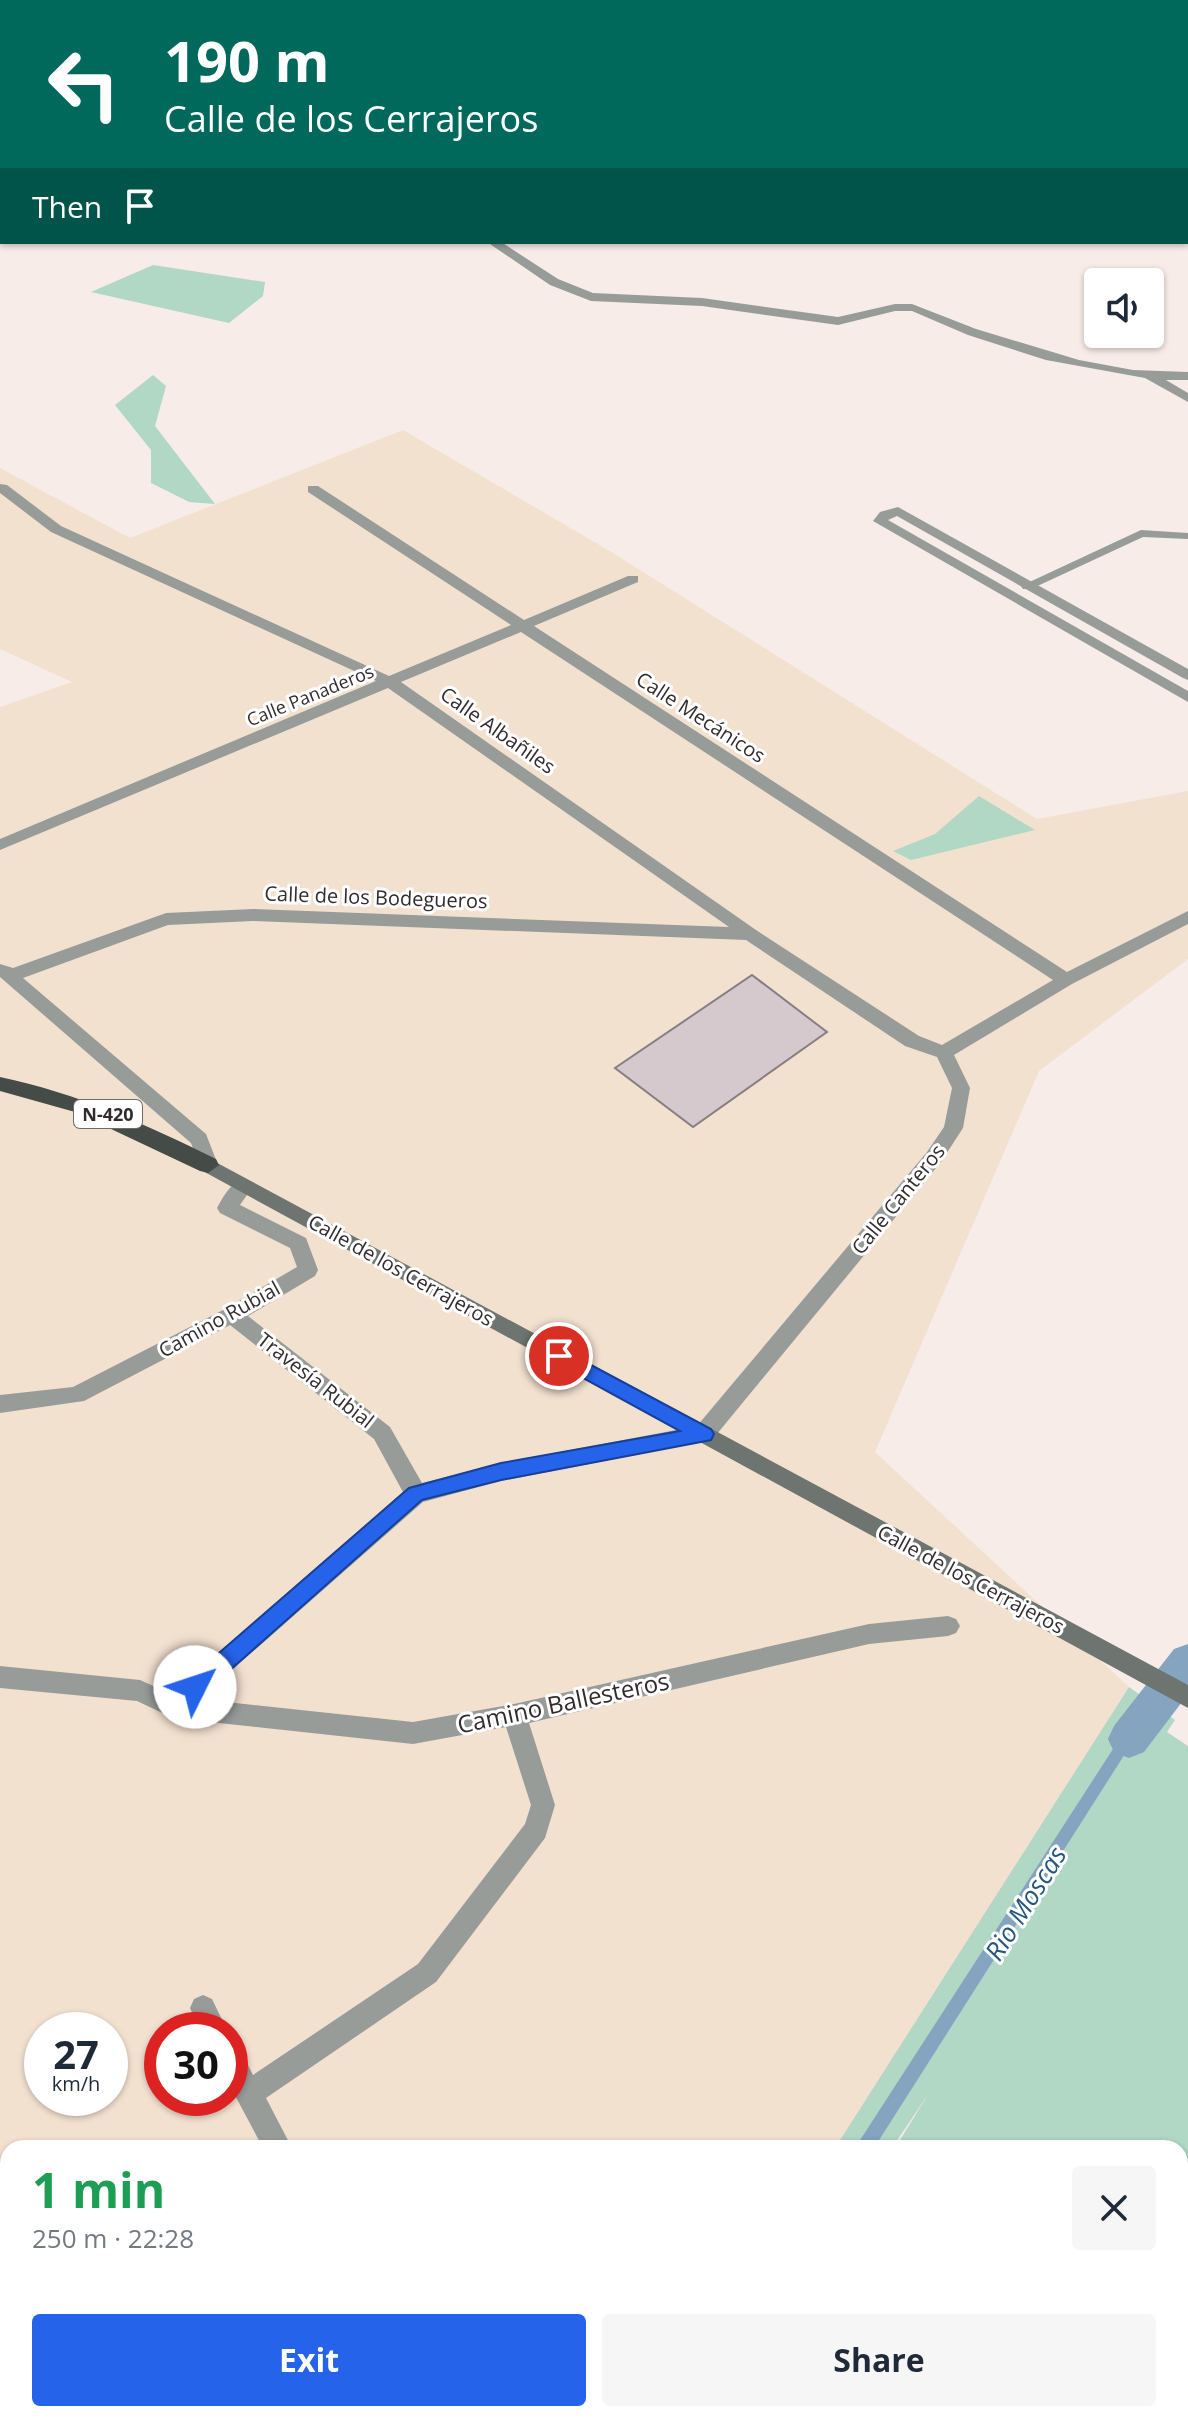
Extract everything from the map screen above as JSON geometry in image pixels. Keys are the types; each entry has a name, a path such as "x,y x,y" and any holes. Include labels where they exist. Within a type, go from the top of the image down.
{"highway":[{"name":"N-420","path":"0,1084 40,1091 108,1114 208,1165"}],"main road":[{"name":"Calle de los Cerrajeros","path":"208,1165 1188,1697"}],"street":[{"path":"496,244 554,282 591,297 716,303 838,321 860,320 902,307 922,310 955,326 1057,358 1145,373 1188,376"},
{"path":"1145,373 1188,398"},
{"name":"Calle Albañiles","path":"2,488 56,529 392,683 750,934 912,1041 944,1053"},
{"name":"Calle Mecánicos","path":"313,489 1066,980"},
{"path":"1188,675 898,511 885,515 880,521 1188,697"},
{"path":"1027,586 1141,533 1188,536"},
{"name":"Calle Panaderos","path":"0,845 392,683 633,579"},
{"name":"Calle de los Bodegueros","path":"5,972 166,919 253,915 750,934"},
{"path":"944,1053 1066,980 1188,917"},
{"path":"5,972 199,1139 208,1165"},
{"name":"Calle Canteros","path":"704,1434 934,1157 953,1128 961,1088 944,1053"},
{"name":"Camino Rubial","path":"0,1404 76,1395 232,1315 308,1270 299,1243 227,1208 244,1185"},
{"name":"Travesía Rubial","path":"232,1315 382,1433 416,1494"},
{"path":"173,1707 416,1494 501,1472 704,1434"},
{"name":"Camino Ballesteros","path":"0,1677 140,1691 173,1707 413,1733 514,1715 869,1634 948,1626"},
{"path":"274,2140 249,2094 427,1973 536,1830 543,1805 514,1715"}],"shaded area":[{"path":"403,430 608,550 1037,819 1188,791 1188,959 1039,1071 875,1452 1129,1687 850,2140 0,2140 0,707 72,682 0,649 0,468 130,538"}],"green space":[{"path":"153,265 265,282 263,296 229,323 91,292"},
{"path":"153,375 166,386 155,426 215,504 189,502 151,483 151,450 115,405"},
{"path":"979,796 1035,830 911,860 893,851 935,834"},
{"path":"1129,1687 1175,1720 1167,1732 1188,1746 1188,2140 900,2140 929,2093 897,2140 840,2140"}],"water":[{"path":"1146,1698 1158,1702 879,2140 860,2140"}],"building":[{"path":"752,975 827,1032 693,1127 615,1068"}],"waterway":[{"name":"Rio Moscas","path":"1129,1739 1188,1662"}],"route":[{"path":"195,1687 416,1494 501,1472 704,1434 559,1356"}]}
